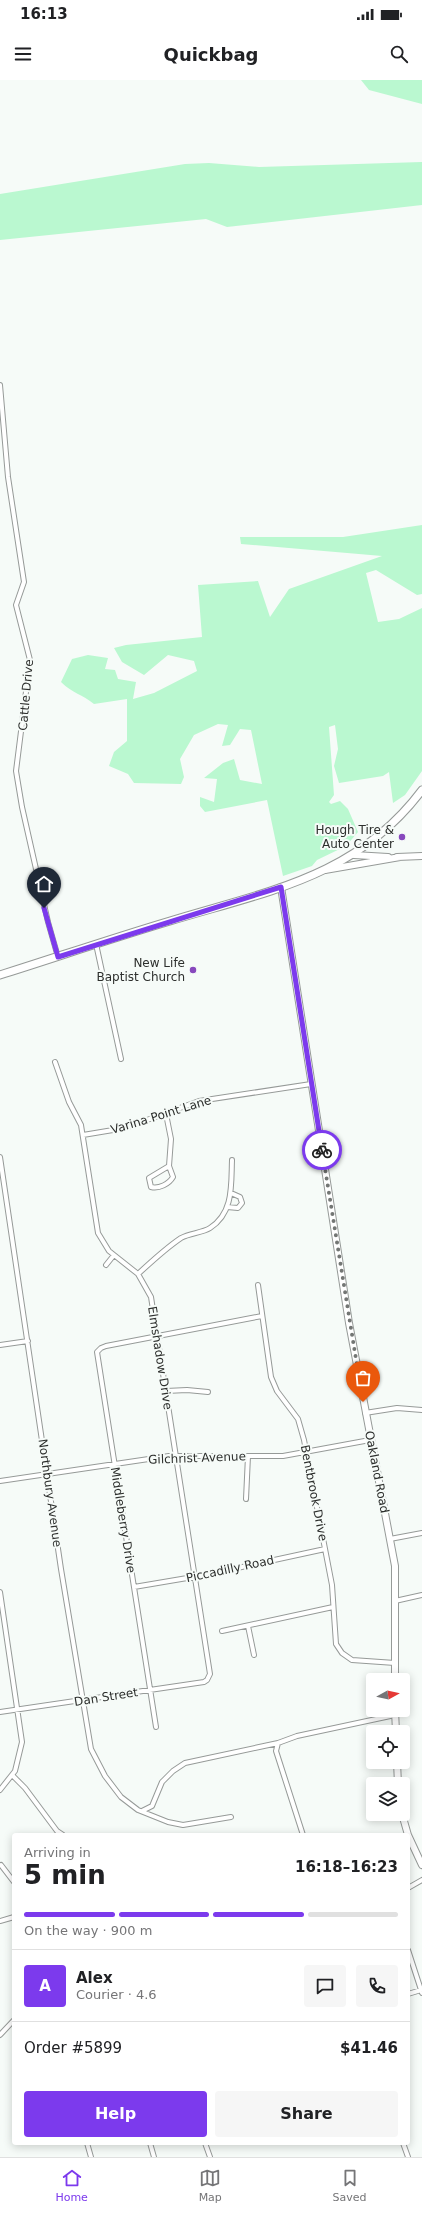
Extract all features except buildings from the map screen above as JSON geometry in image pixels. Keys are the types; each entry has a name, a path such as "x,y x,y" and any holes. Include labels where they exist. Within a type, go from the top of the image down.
{"main road":[{"path":"0,975 281,887 324,871 366,847 398,819 422,790"}],"street":[{"name":"Cattle Drive","path":"0,385 8,477 24,582 16,605 30,660 16,771 22,807 48,922 58,957"},
{"path":"366,847 370,854 376,856"},
{"path":"354,855 400,857 422,856"},
{"path":"324,871 400,857"},
{"name":"Oakland Road","path":"281,887 348,1317 396,1574 395,1673"},
{"path":"96,944 121,1059"},
{"name":"Elmshadow Drive","path":"56,1062 69,1102 81,1125 95,1222 103,1244 138,1274 151,1297 210,1677"},
{"name":"Varina Point Lane","path":"83,1135 125,1128 199,1101 311,1084"},
{"path":"166,1114 171,1139 169,1166 173,1173 172,1179 158,1187 151,1187 149,1178 169,1166"},
{"name":"Northbury Avenue","path":"0,1157 87,1736 96,1760 121,1797 139,1811 168,1822 183,1824 231,1817"},
{"path":"138,1274 171,1245 183,1237 210,1228 219,1220 227,1207 231,1192 232,1160"},
{"path":"227,1207 238,1208 242,1203 240,1197 231,1192"},
{"path":"0,1194 5,1193"},
{"path":"106,1265 114,1255"},
{"name":"Bentbrook Drive","path":"258,1285 273,1382 298,1419 306,1452 332,1585 334,1640 342,1654 350,1659 359,1662 395,1663"},
{"path":"156,1336 262,1316"},
{"name":"Middleberry Drive","path":"156,1336 106,1346 98,1350 98,1361 156,1727"},
{"path":"0,1345 28,1341"},
{"path":"166,1391 187,1390 208,1392"},
{"path":"366,1413 397,1408 422,1410"},
{"name":"Gilchrist Avenue","path":"0,1481 176,1456 283,1456 370,1440"},
{"path":"246,1499 248,1456"},
{"path":"390,1539 422,1533"},
{"name":"Piccadilly Road","path":"134,1587 195,1577 325,1549"},
{"path":"0,1592 22,1742 18,1763 12,1776 0,1790"},
{"path":"395,1601 422,1595"},
{"path":"222,1631 333,1607"},
{"path":"248,1626 254,1655"},
{"name":"Dan Street","path":"0,1712 204,1682 210,1677"},
{"path":"139,1811 149,1808 162,1782 173,1771 185,1763 378,1717"},
{"path":"278,1742 276,1751 302,1833"},
{"path":"12,1776 61,1833"},
{"path":"404,1821 407,1833"},
{"path":"410,1839 422,1866"},
{"path":"1,1866 12,1880"},
{"path":"410,1887 422,1880"},
{"path":"0,1921 12,1918"},
{"path":"410,1956 421,1991 410,1994"},
{"path":"0,2035 12,2022"},
{"path":"88,2145 91,2157"},
{"path":"151,2145 154,2157"},
{"path":"206,2145 210,2157"},
{"path":"404,2145 408,2157"}],"green space":[{"path":"361,80 422,80 422,104 369,90"},
{"path":"422,162 422,205 227,227 206,219 0,240 0,194 185,164 209,163 259,167"},
{"path":"422,525 422,594 417,595 376,570 366,573 378,622 399,619 422,608 422,771 405,795 393,803 389,772 383,776 339,783 334,766 338,749 335,725 329,727 334,795 329,802 331,804 340,801 348,809 358,832 346,846 317,860 312,866 283,876 267,800 205,812 200,806 200,797 214,802 217,779 204,778 223,763 234,759 240,780 262,784 251,730 240,729 230,745 222,746 228,725 218,724 194,735 180,759 184,777 181,784 134,783 128,774 109,766 114,752 127,741 127,699 94,704 70,689 61,682 72,659 88,655 108,658 105,669 115,670 118,679 136,682 133,699 154,693 197,671 194,661 168,655 144,675 122,662 114,648 126,645 202,637 198,585 258,581 270,617 289,589 382,556 241,544 240,537 343,537"}],"way so far":[{"path":"322,1150 363,1402"}],"place":[{"name":"Hough Tire & Auto Center","path":"402,837"},
{"name":"New Life Baptist Church","path":"193,970"}],"route":[{"path":"44,908 58,957 281,887 322,1150"}]}
